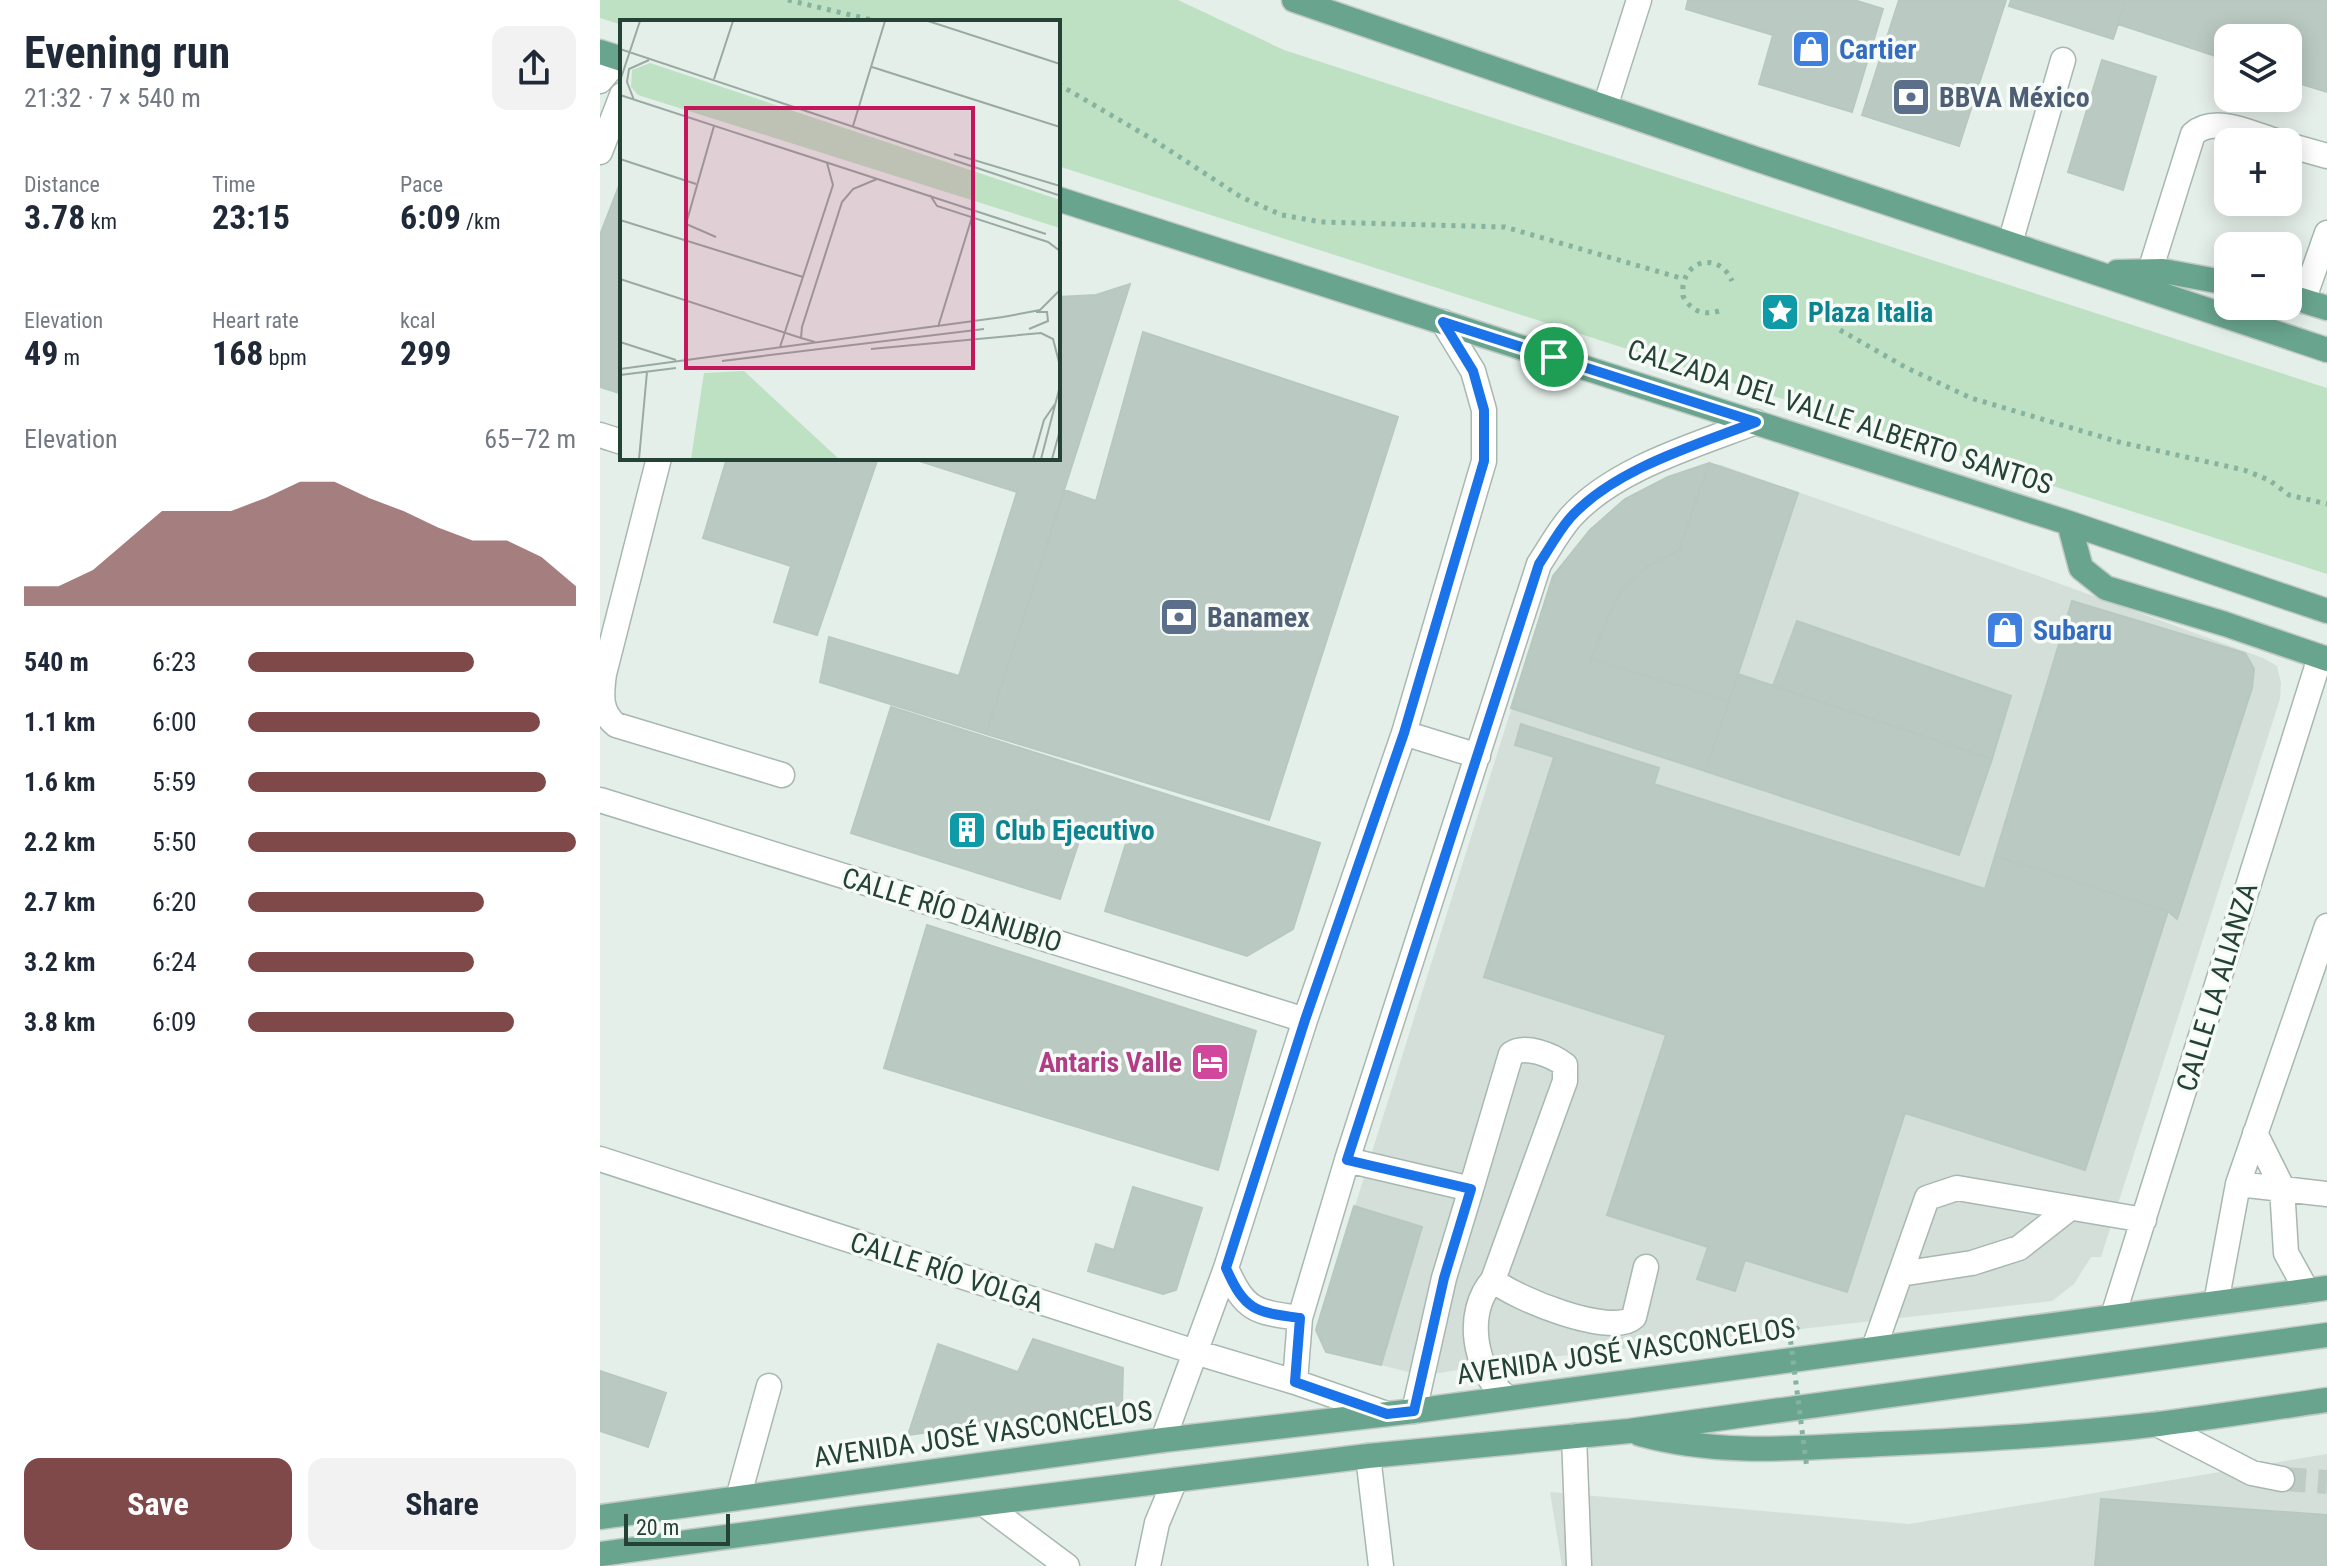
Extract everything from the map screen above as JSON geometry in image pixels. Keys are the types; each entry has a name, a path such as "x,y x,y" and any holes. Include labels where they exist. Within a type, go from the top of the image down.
{"main road":[{"path":"1294,0 2327,350"},
{"name":"CALZADA DEL VALLE ALBERTO SANTOS","path":"1060,200 2069,523 2327,611"},
{"path":"2098,272 2150,271 2214,281"},
{"path":"2302,300 2327,308"},
{"path":"2069,523 2081,568 2106,588 2324,658"},
{"name":"AVENIDA JOSÉ VASCONCELOS","path":"600,1517 1163,1440 1414,1411 2317,1290"},
{"path":"600,1554 1368,1456 1629,1431 2327,1335"},
{"path":"1629,1431 1674,1443 1769,1450 1982,1440 2157,1424 2327,1400"}],"street":[{"path":"1605,107 1639,0"},
{"path":"600,81 614,56"},
{"path":"2010,243 2063,60"},
{"path":"600,152 620,100"},
{"path":"2150,271 2193,134 2209,124 2230,128"},
{"path":"2302,149 2327,156"},
{"path":"2302,285 2327,233"},
{"path":"1163,1440 1226,1268 1305,1020 1404,733 1484,461 1484,410 1473,371 1443,322"},
{"path":"1295,1382 1300,1318 1347,1160 1539,564 1570,518 1603,489 1673,454 1756,422"},
{"path":"600,435 620,441"},
{"path":"658,460 604,674 600,700 602,711 616,725 782,775"},
{"name":"CALLE LA ALIANZA","path":"2113,1316 2324,658"},
{"path":"1404,733 1478,756"},
{"name":"CALLE RÍO DANUBIO","path":"600,800 1305,1020"},
{"path":"2216,1303 2238,1184 2327,926"},
{"path":"1414,1411 1444,1278 1511,1054 1516,1049 1524,1049 1560,1061 1567,1071 1493,1280 1484,1290 1479,1304 1476,1328 1480,1361 1494,1385 1506,1397"},
{"path":"2255,1133 2282,1187 2286,1253 2317,1290"},
{"name":"CALLE RÍO VOLGA","path":"600,1159 1387,1414"},
{"path":"1347,1160 1471,1189"},
{"path":"2238,1184 2327,1194"},
{"path":"1874,1348 1927,1198 1957,1188 2144,1220"},
{"path":"1900,1274 1972,1263 2019,1248 2070,1208"},
{"path":"1493,1280 1519,1297 1574,1318 1623,1323 1634,1317 1646,1267"},
{"path":"1226,1268 1236,1292 1255,1309 1300,1318"},
{"path":"738,1498 769,1386"},
{"path":"2157,1424 2252,1473 2282,1479"},
{"path":"1574,1436 1579,1566"},
{"path":"1368,1456 1381,1566"},
{"path":"1148,1566 1157,1523 1175,1480"},
{"path":"984,1504 1067,1566"}],"path":[{"path":"788,0 872,20"},
{"path":"1060,85 1152,139 1241,197 1282,215 1321,222 1505,227 1684,279"},
{"path":"1719,311 1711,313 1694,309 1683,296 1684,279 1693,267 1709,262 1723,268 1732,281"},
{"path":"1840,330 1905,367 1971,398 2119,442 2244,470 2269,480 2289,495 2327,504"},
{"path":"1788,1321 1807,1469"}],"shaded area":[{"path":"1709,463 2044,578 2263,658 2277,666 2281,683 2280,699 2101,1257 2091,1257 2074,1284 2052,1301 1490,1364 1440,1373 1413,1373 1326,1352 1316,1330 1553,576 1590,530 1625,499 1668,477"},
{"path":"2327,1454 2327,1566 1562,1566 1550,1492 1909,1524"}],"green space":[{"path":"600,0 1178,0 1284,50 2327,388 2327,574 1060,167 1060,20 620,20 620,24 600,18"}],"building":[{"path":"1688,0 1854,0 1883,9 1852,112 1759,84 1773,35 1686,9"},
{"path":"1899,0 2006,0 1959,146 1862,115"},
{"path":"2011,0 2126,0 2113,39 2009,6"},
{"path":"2126,0 2327,0 2327,92 2302,84 2302,24 2214,24 2214,55 2118,24"},
{"path":"2102,60 2156,77 2123,190 2068,172"},
{"path":"620,183 620,393 600,387 600,235"},
{"path":"1130,284 986,734 820,682 829,637 959,676 1017,492 916,460 1060,460 1060,297 1096,295"},
{"name":"Banamex","path":"1143,332 1398,417 1269,820 986,734 1065,490 1096,501"},
{"path":"726,460 877,460 817,635 774,622 791,566 703,538"},
{"path":"1709,463 1679,550 1648,566 1622,589 1591,659 1729,701 1705,771 1511,708 1553,576 1590,530 1625,499 1668,477"},
{"path":"1709,463 1798,493 1729,701 1591,659 1622,589 1648,566 1679,550"},
{"path":"2072,601 2245,653 2254,669 2252,688 2177,919 2168,911 1995,856"},
{"path":"1797,621 2011,696 1992,759 1773,686"},
{"path":"1738,674 1992,759 1959,855 1705,771"},
{"name":"Club Ejecutivo","path":"891,707 1320,843 1293,929 1247,956 1105,911 1127,840 1084,826 1060,899 851,833"},
{"path":"1521,724 1659,768 1654,784 1985,889 1995,856 2168,911 2085,1170 1905,1113 1847,1292 1745,1260 1735,1291 1697,1279 1708,1247 1607,1215 1666,1035 1484,977 1554,757 1515,745"},
{"path":"927,925 1256,1031 1218,1170 884,1068"},
{"path":"1133,1187 1202,1208 1176,1290 1163,1294 1088,1271 1096,1244 1114,1250"},
{"path":"1354,1206 1422,1227 1381,1365 1326,1352 1316,1330"},
{"path":"1033,1339 1123,1368 1122,1405 908,1435 938,1344 1018,1372"},
{"path":"600,1371 666,1393 648,1447 600,1431"},
{"path":"2101,1499 2327,1515 2327,1566 2095,1566"}],"tunnel":[{"path":"2282,1479 2327,1482"}],"place":[{"name":"Cartier","path":"1811,49"},
{"name":"BBVA México","path":"1911,97"},
{"name":"Plaza Italia","path":"1780,312"},
{"name":"Banamex","path":"1179,617"},
{"name":"Subaru","path":"2005,630"},
{"name":"Club Ejecutivo","path":"967,830"},
{"name":"Antaris Valle","path":"1210,1062"}],"route":[{"path":"1443,322 1554,357 1756,422 1673,454 1603,489 1570,518 1539,564 1347,1160 1471,1189 1444,1278 1414,1411 1387,1414 1295,1382 1300,1318 1268,1314 1246,1303 1236,1292 1226,1268 1305,1020 1404,733 1484,461 1484,410 1473,371 1443,322"}]}
